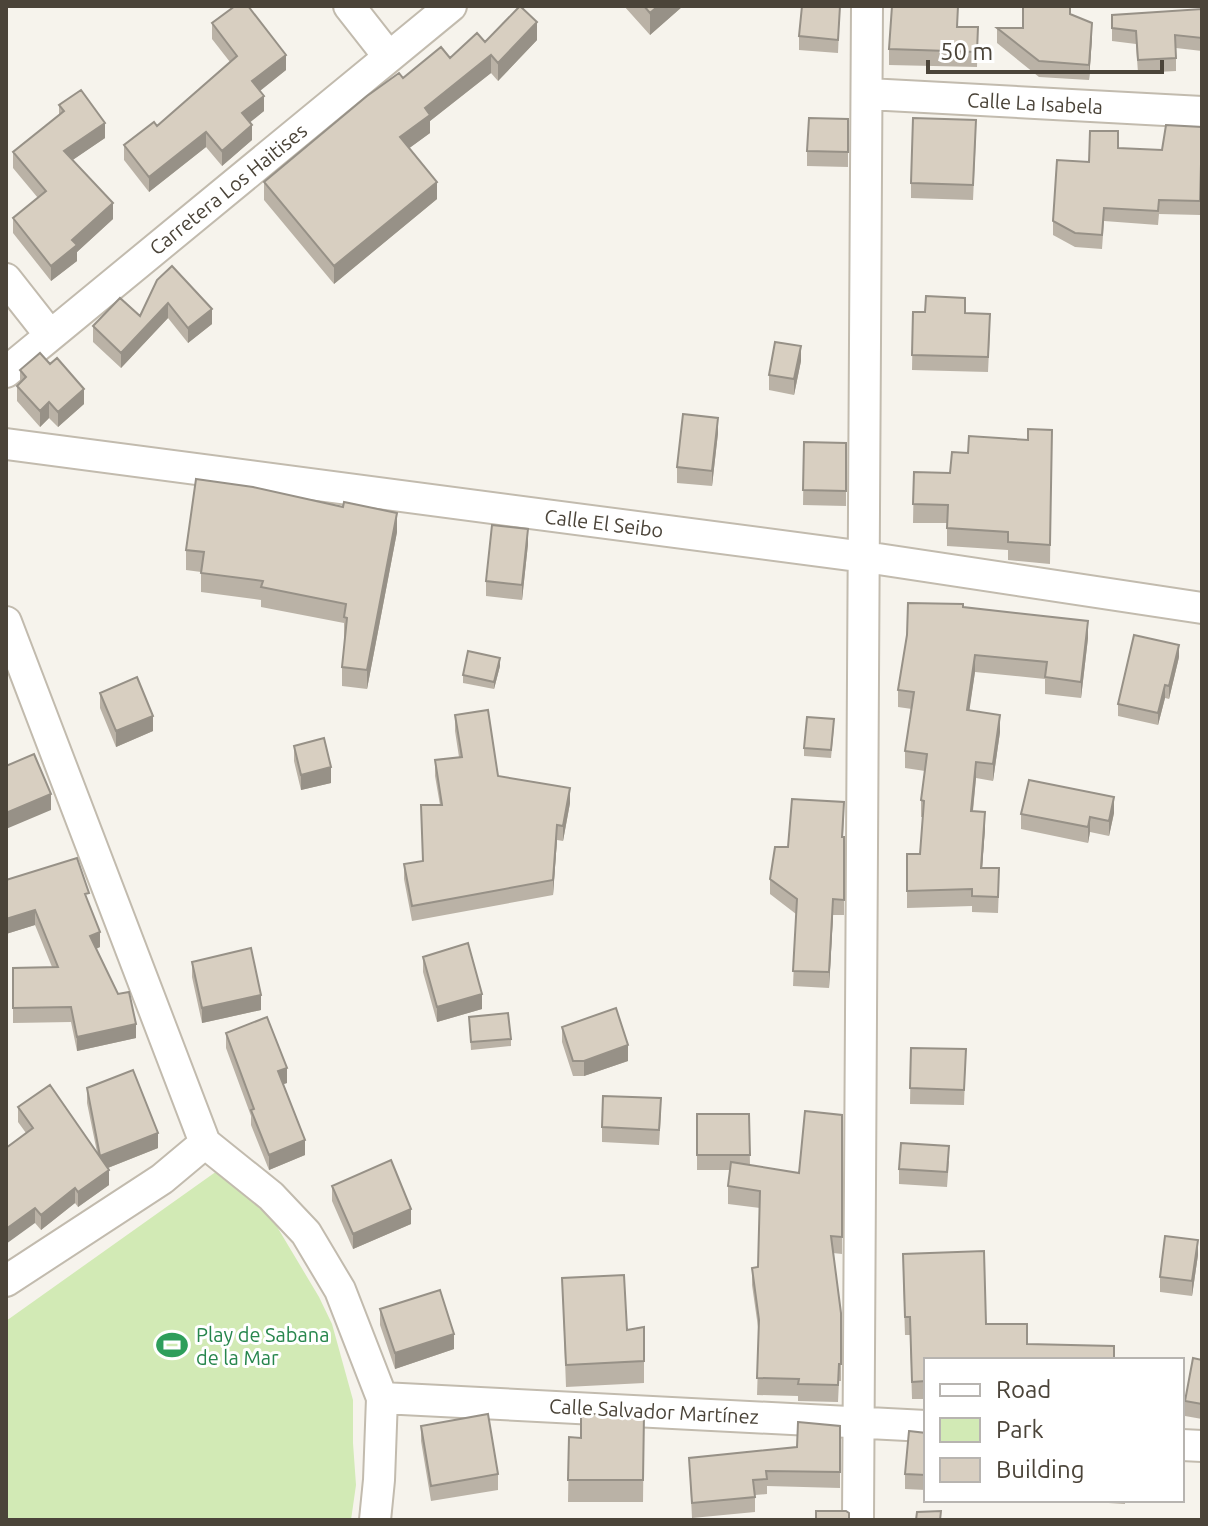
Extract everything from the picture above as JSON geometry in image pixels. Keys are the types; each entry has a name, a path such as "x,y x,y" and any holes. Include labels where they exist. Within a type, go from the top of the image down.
{"street":[{"path":"349,6 389,57"},
{"name":"Carretera Los Haitises","path":"6,372 451,6"},
{"path":"858,1520 867,6"},
{"name":"Calle La Isabela","path":"868,94 1202,112"},
{"path":"6,279 50,335"},
{"name":"Calle El Seibo","path":"6,444 865,557 1202,608"},
{"path":"6,622 205,1143 271,1196 306,1233 340,1290 382,1398 375,1520"},
{"path":"6,1281 162,1179 205,1143"},
{"name":"Calle Salvador Martínez","path":"382,1398 924,1426"}],"green space":[{"name":"Play de Sabana de la Mar","path":"217,1171 273,1220 332,1324 353,1400 356,1485 351,1520 6,1520 6,1321"}],"building":[{"path":"235,6 248,6 286,55 252,81 264,96 242,113 252,125 222,151 206,132 149,177 124,145 154,122 157,126 237,56 212,23"},
{"path":"520,6 537,22 498,63 491,55 425,108 430,115 400,137 437,182 334,266 264,182 399,73 403,78 441,47 450,58 477,33 485,42"},
{"path":"644,6 658,6 650,13"},
{"path":"802,6 840,6 838,40 799,36"},
{"path":"892,6 958,6 957,27 978,27 977,52 889,49"},
{"path":"1023,6 1070,6 1070,14 1092,23 1089,65 1039,61 997,28 1023,28"},
{"path":"1202,9 1202,38 1175,35 1176,58 1138,60 1136,31 1112,28 1112,15"},
{"path":"81,90 105,123 64,151 113,203 72,240 77,245 51,266 13,218 46,191 13,152 64,111 59,105"},
{"path":"809,118 848,119 848,152 807,151"},
{"path":"913,118 976,120 973,185 911,183"},
{"path":"1166,125 1202,127 1200,201 1159,200 1158,211 1104,208 1102,235 1075,233 1053,221 1057,160 1089,162 1090,131 1118,131 1118,148 1162,150"},
{"path":"172,266 212,309 188,328 168,303 121,353 93,326 120,298 140,316 157,280"},
{"path":"926,296 965,298 965,313 990,314 988,357 912,355 913,312 925,312"},
{"path":"775,342 801,346 794,379 769,375"},
{"path":"40,353 50,364 57,358 84,389 58,412 49,402 40,411 17,386 26,377 20,370"},
{"path":"683,414 718,418 712,471 677,467"},
{"path":"1028,429 1052,430 1050,545 1008,542 1008,532 947,528 948,505 913,504 914,472 950,473 952,452 968,453 969,436 1028,440"},
{"path":"804,442 846,443 846,491 803,490"},
{"path":"196,479 253,487 343,507 344,502 397,513 367,670 342,667 346,604 261,587 263,581 201,573 204,552 186,550"},
{"path":"492,525 528,529 522,585 486,581"},
{"path":"908,603 963,604 963,607 1088,621 1081,682 1045,677 1047,662 975,655 967,710 1000,715 993,764 976,762 971,811 985,812 981,868 999,868 998,897 972,896 972,889 907,891 907,854 920,854 924,801 921,800 927,754 905,751 914,692 898,690 907,635"},
{"path":"1134,635 1179,645 1169,686 1165,685 1158,713 1118,704"},
{"path":"468,651 500,658 494,682 463,675"},
{"path":"137,677 153,716 116,731 100,693"},
{"path":"488,710 498,776 570,788 563,826 557,825 553,880 412,906 404,864 423,861 421,805 442,805 435,760 462,757 455,715"},
{"path":"807,717 834,719 831,750 804,748"},
{"path":"324,738 331,767 301,775 294,746"},
{"path":"34,754 51,794 6,813 6,766"},
{"path":"1029,780 1114,797 1109,821 1090,817 1088,827 1021,814"},
{"path":"792,799 844,802 844,900 833,899 829,972 793,971 797,899 770,879 775,847 788,847"},
{"path":"77,858 89,893 85,894 100,932 90,936 118,994 129,992 136,1024 77,1037 71,1007 13,1008 13,968 58,967 35,910 6,919 6,880"},
{"path":"468,943 482,994 437,1007 423,957"},
{"path":"251,948 261,995 202,1008 192,962"},
{"path":"616,1008 628,1045 584,1061 573,1061 562,1027"},
{"path":"508,1013 511,1039 471,1042 469,1017"},
{"path":"267,1017 287,1068 278,1071 305,1140 269,1155 226,1033"},
{"path":"911,1048 966,1049 964,1090 910,1088"},
{"path":"133,1070 158,1133 100,1156 87,1088"},
{"path":"50,1085 109,1170 78,1192 75,1188 41,1215 35,1208 6,1229 6,1148 33,1128 18,1107"},
{"path":"603,1096 661,1098 659,1130 602,1127"},
{"path":"805,1111 842,1115 842,1237 831,1236 841,1313 838,1385 798,1384 799,1379 757,1378 759,1320 752,1268 758,1267 760,1191 728,1186 731,1162 799,1173"},
{"path":"697,1114 749,1114 750,1155 697,1155"},
{"path":"901,1143 949,1146 947,1172 899,1169"},
{"path":"391,1160 411,1209 353,1234 332,1186"},
{"path":"1165,1236 1198,1240 1192,1281 1160,1277"},
{"path":"984,1251 986,1324 1027,1324 1027,1344 1114,1346 1114,1358 924,1358 924,1381 912,1382 910,1317 905,1317 903,1254"},
{"path":"624,1275 627,1330 644,1327 644,1361 566,1365 562,1278"},
{"path":"440,1290 454,1334 395,1353 380,1309"},
{"path":"1193,1358 1202,1360 1202,1404 1185,1401"},
{"path":"488,1414 498,1474 431,1486 421,1426"},
{"path":"581,1414 644,1414 643,1480 568,1480 569,1437 581,1438"},
{"path":"798,1422 840,1426 840,1472 766,1471 767,1479 753,1480 755,1497 692,1503 689,1458 797,1447"},
{"path":"909,1431 924,1433 924,1475 905,1474"},
{"path":"816,1511 846,1511 849,1520 816,1520"},
{"path":"941,1511 940,1520 916,1520 917,1512"}],"place":[{"name":"Play de Sabana de la Mar","path":"172,1345"}]}
